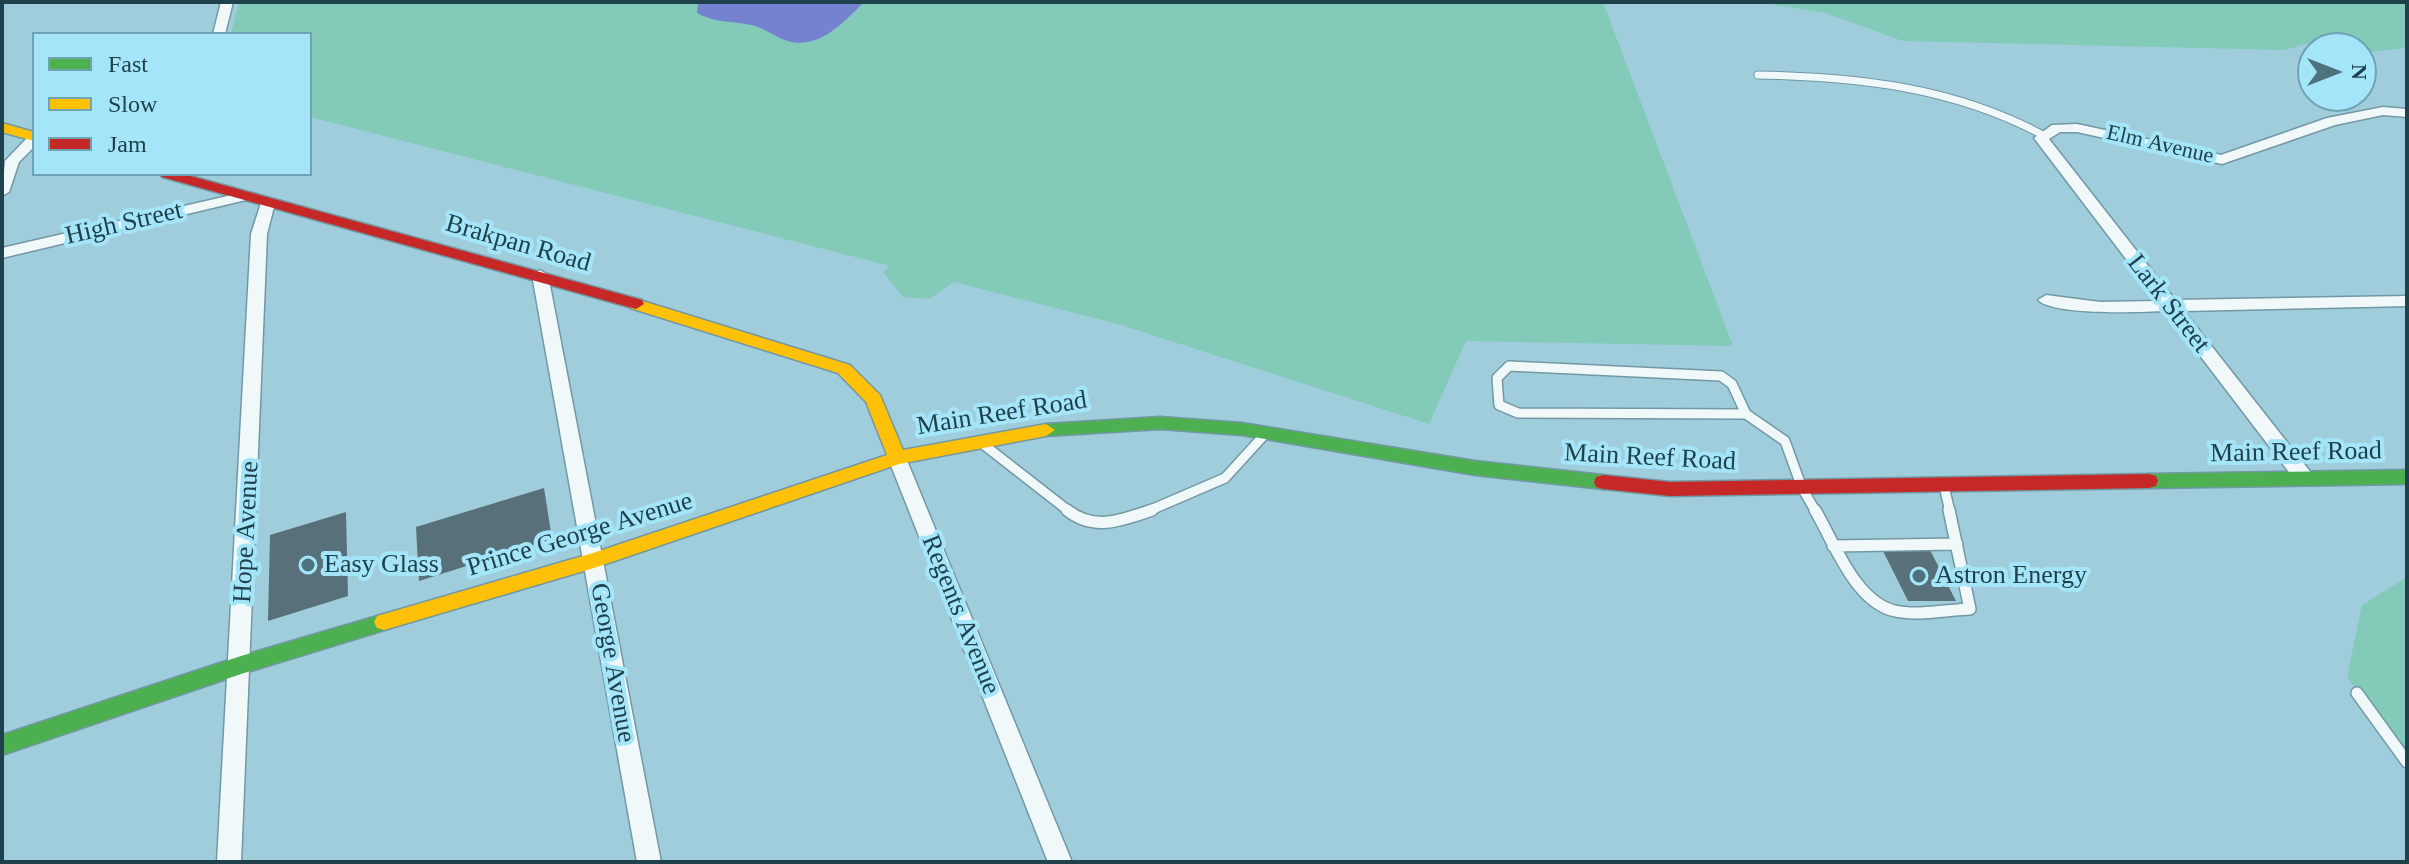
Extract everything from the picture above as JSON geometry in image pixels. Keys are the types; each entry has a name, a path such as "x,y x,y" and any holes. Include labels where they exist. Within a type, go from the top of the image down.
{"main road":[{"path":"2,127 32,137"},
{"name":"Brakpan Road","path":"177,176 540,275 853,372"},
{"name":"Regents Avenue","path":"853,372 869,390 897,458"},
{"name":"Main Reef Road","path":"897,458 978,440 1084,426 1160,423 1266,433 1556,479 1670,489 2407,477"},
{"name":"Prince George Avenue","path":"2,745 241,665 594,560 897,458"}],"street":[{"path":"220,32 227,2"},
{"name":"Elm Avenue","path":"2047,132 2092,130 2222,160 2332,121 2383,111 2407,113"},
{"name":"Lark Street","path":"2047,132 2044,146 2305,479"},
{"path":"2,192 12,161 32,140"},
{"name":"High Street","path":"2,253 245,196"},
{"name":"Hope Avenue","path":"229,862 241,665 259,234 268,203"},
{"name":"George Avenue","path":"540,275 649,862"},
{"path":"2046,300 2100,307 2407,301"},
{"name":"Regents Avenue","path":"897,458 1060,862"}],"lane":[{"path":"1758,75 1885,83 1990,110 2047,132"},
{"path":"1746,414 1518,413 1499,405 1495,382 1502,369 1509,366 1712,374 1732,384 1746,414 1785,441 1802,488 1833,546 1861,588 1885,609 1967,611 1971,603 1944,486"},
{"path":"978,440 1078,519 1112,524 1168,505 1225,478 1266,433"},
{"path":"1833,546 1957,544"},
{"path":"2357,693 2407,762"}],"green space":[{"path":"239,2 1603,2 1733,346 1466,341 1429,424 1121,325 954,282 929,299 903,297 883,272 890,266 312,118 312,32 232,32"},
{"path":"1758,2 2407,2 2407,48 2377,51 2377,32 2297,32 2297,47 2284,50 1903,41 1825,13"},
{"path":"2407,577 2407,755 2347,677 2362,605"}],"water":[{"path":"698,2 864,2 832,31 802,43 786,41 756,26 704,16 697,13"}],"building":[{"path":"544,488 552,539 419,581 416,527"},
{"name":"Easy Glass","path":"346,512 348,596 268,621 270,535"},
{"path":"1929,548 1956,601 1908,601 1882,549"}],"traffic: fast":[{"path":"1046,430 1160,423 1242,429 1475,468 1603,482"},
{"path":"2149,481 2407,477"},
{"path":"2,745 241,665 384,622"}],"traffic: slow":[{"path":"2,127 32,136"},
{"path":"636,304 844,369 874,399 897,458"},
{"path":"384,622 594,560 897,458 1046,430"}],"traffic: jam":[{"path":"174,176 636,304"},
{"path":"1603,482 1670,489 2149,481"}],"place":[{"name":"Easy Glass","path":"308,565"},
{"name":"Astron Energy","path":"1919,576"}]}
